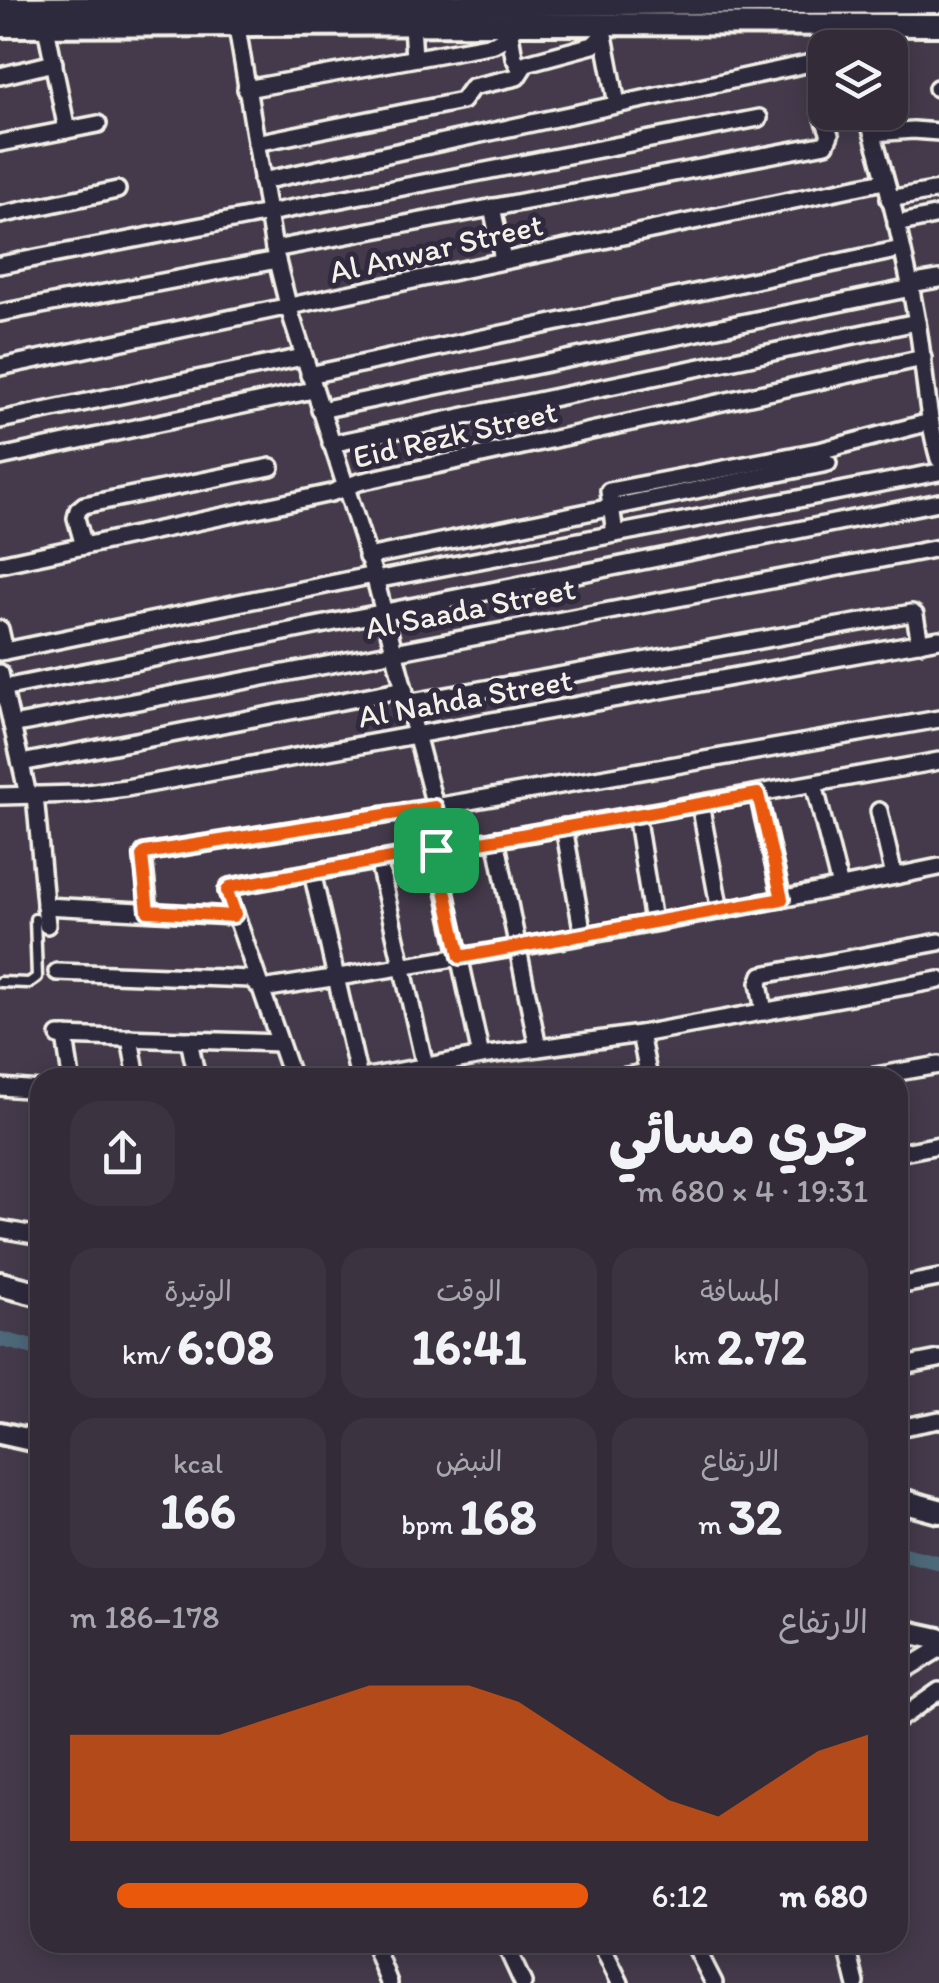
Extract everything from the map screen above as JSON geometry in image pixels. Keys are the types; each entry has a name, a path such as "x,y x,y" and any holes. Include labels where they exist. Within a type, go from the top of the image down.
{"main road":[{"path":"0,1284 30,1292"},
{"path":"908,1502 939,1510"}],"street":[{"path":"0,26 44,17 368,3 939,2"},
{"path":"0,8 44,17"},
{"path":"234,10 412,25 514,28 939,26"},
{"path":"234,10 275,254 288,309 368,556 435,807 460,957 482,1056"},
{"path":"44,17 67,130"},
{"path":"412,25 414,58"},
{"path":"839,26 840,30"},
{"path":"256,143 462,101 472,87 518,77 526,63 593,45 602,36 603,27"},
{"path":"603,27 616,104"},
{"path":"246,89 494,44 514,28"},
{"path":"514,28 514,57 520,69"},
{"path":"0,76 54,63"},
{"path":"262,181 808,64"},
{"path":"0,266 759,118"},
{"path":"0,144 98,124"},
{"path":"0,313 492,207 826,144 828,130"},
{"path":"871,130 929,363 930,422 939,458"},
{"path":"872,133 939,132"},
{"name":"Al Anwar Street","path":"0,366 288,309 884,181"},
{"path":"0,214 117,190"},
{"path":"889,199 939,190"},
{"path":"492,207 503,260"},
{"path":"896,224 939,216"},
{"path":"0,457 311,382 901,249"},
{"path":"320,410 939,279"},
{"path":"331,444 917,322"},
{"path":"0,420 303,357"},
{"name":"Eid Rezk Street","path":"0,564 332,493 378,478 929,363"},
{"path":"615,534 609,490 825,456 930,422"},
{"path":"825,456 838,491"},
{"path":"84,546 76,518 84,505 271,468"},
{"path":"0,629 2,651 939,472"},
{"path":"235,914 148,911 42,916 32,795 2,680 384,613 939,502"},
{"path":"368,556 610,507"},
{"name":"Al Saada Street","path":"12,724 939,548"},
{"path":"21,762 912,613 916,615 920,642"},
{"name":"Al Nahda Street","path":"0,796 126,788 939,639"},
{"path":"148,911 144,854 939,719"},
{"path":"288,1068 228,887 939,761"},
{"path":"814,784 840,887"},
{"path":"758,794 782,899"},
{"path":"700,804 720,911"},
{"path":"879,811 894,876"},
{"path":"636,814 653,922"},
{"path":"564,827 583,935"},
{"path":"496,838 538,1048"},
{"path":"378,860 425,1066"},
{"path":"262,989 720,911 939,867"},
{"path":"312,872 358,1068"},
{"path":"764,1012 759,982 762,975 939,942"},
{"path":"57,972 251,979 262,989"},
{"path":"414,1068 640,1034 939,980"},
{"path":"640,1034 647,1068"},
{"path":"69,1068 62,1036 279,1043"},
{"path":"130,1038 135,1068"},
{"path":"189,1040 195,1068"},
{"path":"908,1069 939,1064"},
{"path":"0,1087 30,1089"},
{"path":"908,1151 939,1145"},
{"path":"0,1229 30,1234"},
{"path":"908,1284 939,1278"},
{"path":"908,1365 939,1359"},
{"path":"908,1426 939,1420"},
{"path":"0,1433 30,1440"},
{"path":"908,1632 939,1639"},
{"path":"908,1668 939,1648"},
{"path":"908,1713 939,1691"},
{"path":"376,1953 388,1983"},
{"path":"509,1953 524,1983"},
{"path":"605,1953 620,1983"},
{"path":"699,1953 714,1983"},
{"path":"849,1953 856,1983"}],"lane":[{"path":"0,982 29,983 37,977 42,916"}],"waterway":[{"path":"0,1339 30,1346"},
{"path":"908,1555 939,1563"}],"route":[{"path":"758,794 782,899 460,957 436,850 230,887 227,891 233,916 148,911 142,856 145,853 435,807 446,848 758,794"}]}
